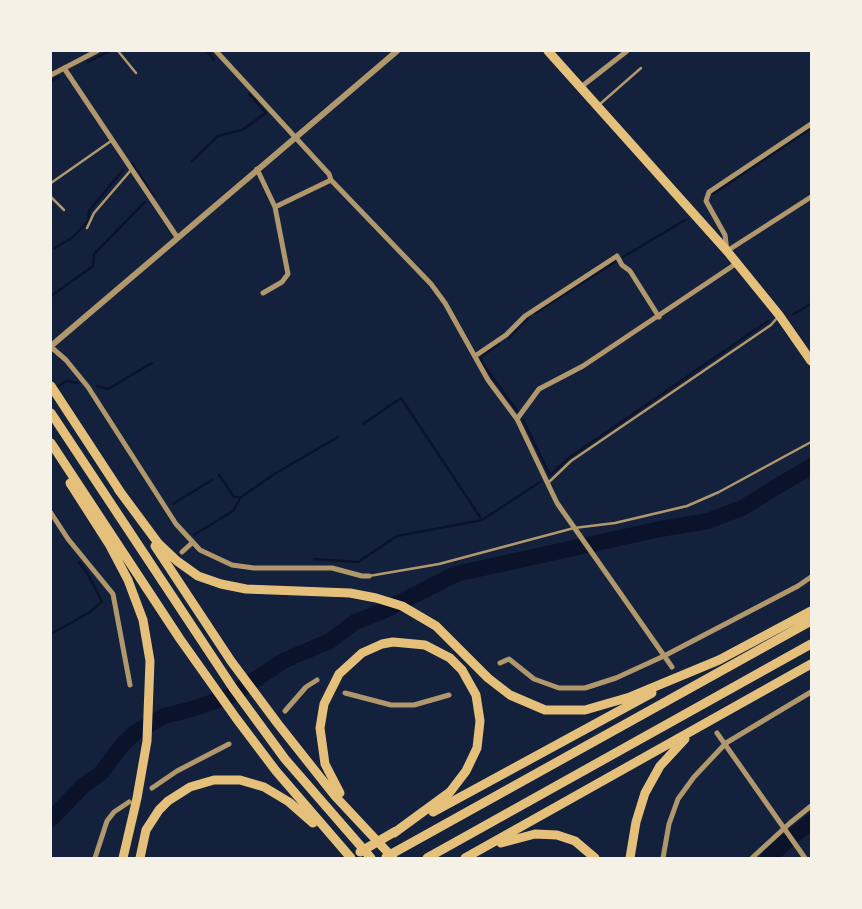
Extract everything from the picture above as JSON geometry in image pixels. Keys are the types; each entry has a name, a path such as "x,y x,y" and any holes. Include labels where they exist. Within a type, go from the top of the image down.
{"highway":[{"path":"548,51 727,251 779,315 811,361"},
{"path":"54,390 231,661 314,771 358,822 396,858"},
{"path":"51,412 250,712 300,777 371,858"},
{"path":"51,443 234,720 308,818 348,858"},
{"path":"51,452 109,544 128,580 143,620 149,651 151,682 143,771 123,858"},
{"path":"118,489 158,542 177,561 198,576 246,589 332,592 390,601 422,616 446,634 499,688 521,702 545,709 571,711 601,706 691,672"},
{"path":"348,858 691,672 811,611"},
{"path":"385,858 811,621"},
{"path":"394,833 440,801 459,782 472,760 479,735 476,695 462,670 450,658 436,650 403,641 371,648 346,666 328,693 320,728 325,764 336,788 352,810 396,858"},
{"path":"427,858 811,644"},
{"path":"467,858 811,664"},
{"path":"234,720 348,858"},
{"path":"631,858 641,806 652,779 681,742 706,723"},
{"path":"140,858 142,839 159,810 178,793 202,783 227,779 251,783 276,794 340,847"},
{"path":"467,858 512,839 547,833 575,841 595,858"}],"street":[{"path":"51,74 97,51"},
{"path":"216,51 329,174 331,180 431,284 445,303 488,380 517,419 548,483 575,529 672,667"},
{"path":"369,576 332,568 254,568 232,565 215,559 192,543 176,524 88,387 66,360 51,347 397,51"},
{"path":"581,87 627,51"},
{"path":"64,68 177,237"},
{"path":"811,124 706,195 706,201 725,235 727,251 811,197"},
{"path":"257,169 275,207 288,274 282,282 263,293"},
{"path":"275,207 331,180"},
{"path":"475,356 506,335 525,316 617,256 622,265 630,271 659,317"},
{"path":"517,419 540,389 583,366 737,263"},
{"path":"51,513 68,539 89,562 103,585 113,594 130,685"},
{"path":"182,552 192,543"},
{"path":"500,663 509,659 534,680 559,688 586,688 616,678 664,656 811,577"},
{"path":"113,594 122,592"},
{"path":"285,711 306,687 317,680"},
{"path":"663,858 669,824 678,799 694,777 726,743 811,692"},
{"path":"345,693 391,705 414,705 449,695"},
{"path":"717,733 804,856"},
{"path":"152,788 177,771 229,744"},
{"path":"95,858 107,821 114,812 129,802"},
{"path":"752,858 811,806"}],"lane":[{"path":"118,51 136,72"},
{"path":"598,106 641,68"},
{"path":"51,183 112,140"},
{"path":"87,228 94,213 131,170"},
{"path":"51,197 64,210"},
{"path":"548,483 571,461 771,325 779,315"},
{"path":"369,576 439,564 575,529 615,523 687,506 719,492 811,442"}],"waterway":[{"path":"88,62 110,51"},
{"path":"207,51 214,60"},
{"path":"51,81 59,77"},
{"path":"192,161 218,136 242,130 266,113 249,94"},
{"path":"713,194 811,128"},
{"path":"132,163 154,197"},
{"path":"55,248 73,237 88,221 89,211 123,170"},
{"path":"51,296 93,266 94,254 145,202"},
{"path":"623,257 685,220"},
{"path":"535,313 615,262"},
{"path":"793,314 811,304"},
{"path":"509,338 528,318"},
{"path":"523,420 550,475 569,458 768,321"},
{"path":"499,344 482,356 481,361 517,411"},
{"path":"97,386 108,389 152,363"},
{"path":"56,388 66,381 78,383"},
{"path":"363,424 401,398 482,520 540,482"},
{"path":"194,535 233,511 241,497 276,473 338,437"},
{"path":"51,819 84,785 101,773 136,732 164,716 230,696 285,660 330,641 355,622 456,574 708,521 742,508 811,466"},
{"path":"219,475 234,497 239,497"},
{"path":"173,504 212,480"},
{"path":"314,559 358,562 397,536 482,520"},
{"path":"51,634 102,602 79,562"},
{"path":"768,858 811,822"}]}
